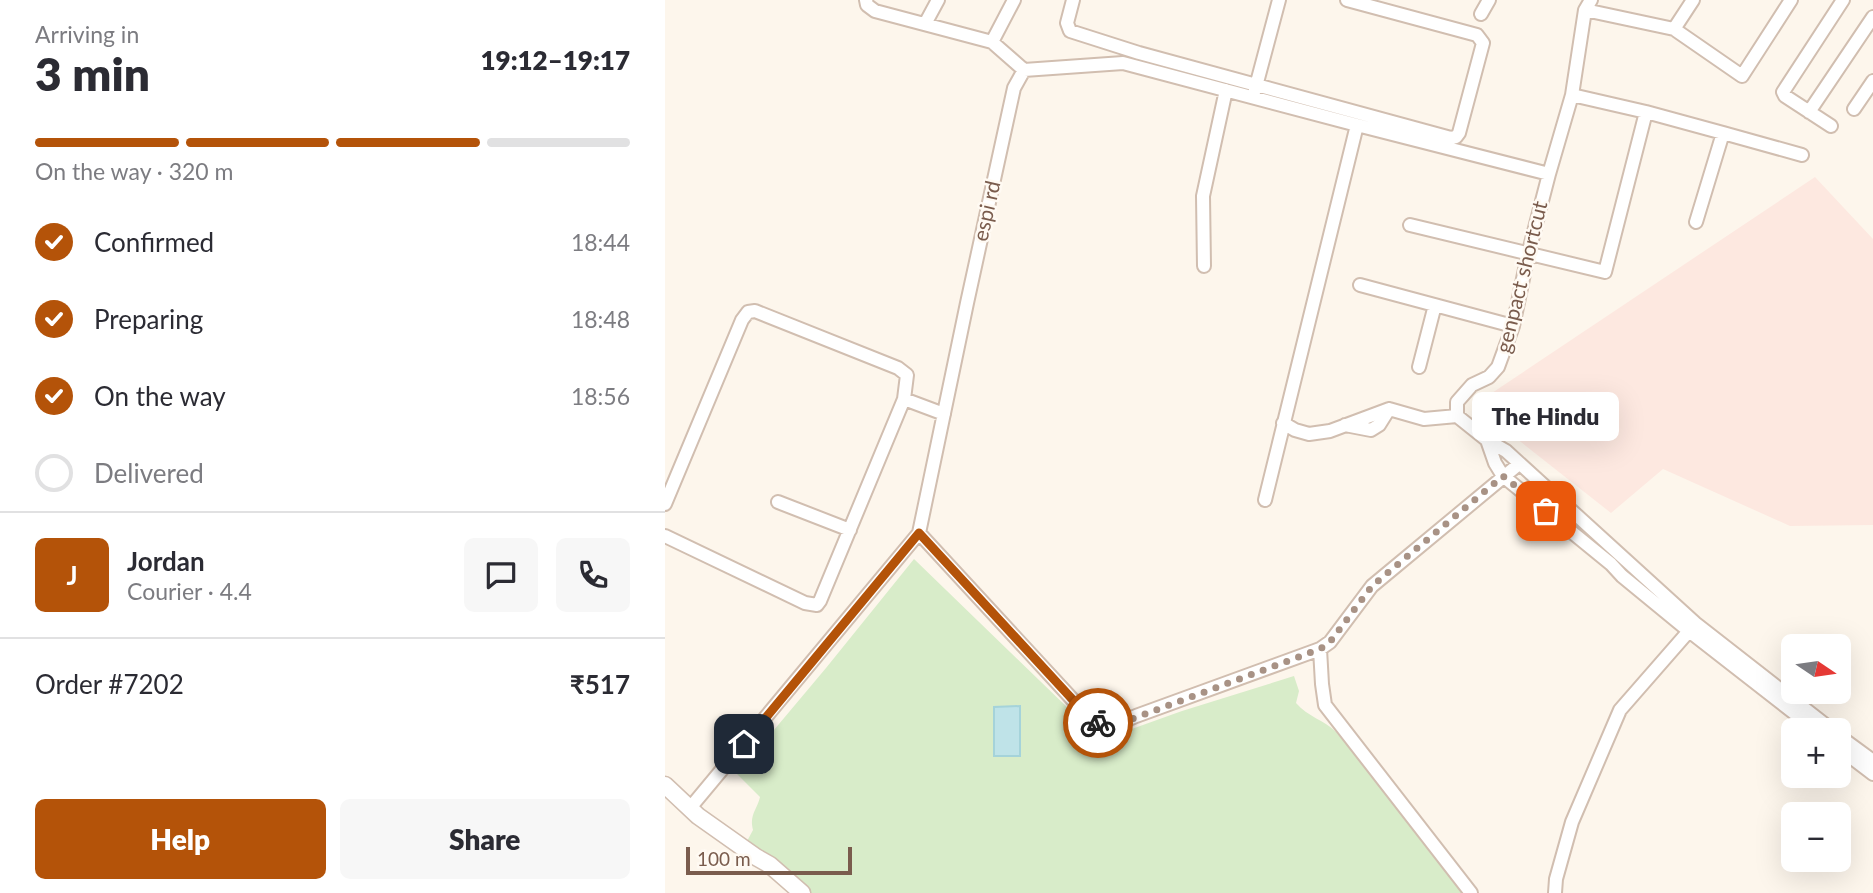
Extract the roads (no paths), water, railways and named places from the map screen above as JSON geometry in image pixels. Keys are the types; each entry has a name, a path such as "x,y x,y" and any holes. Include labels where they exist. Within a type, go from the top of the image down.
{"street":[{"path":"925,23 938,0"},
{"path":"992,42 1014,0"},
{"path":"1073,0 1067,23 1070,31 1138,59 1186,72 1257,84 1342,115 1451,138 1456,136 1483,43 1477,35 1347,0"},
{"path":"1253,97 1279,0"},
{"path":"1481,14 1489,0"},
{"path":"1674,29 1693,0"},
{"path":"1588,5 1674,29 1742,76 1791,0"},
{"path":"1831,126 1783,92 1843,0"},
{"path":"868,4 992,42 1024,70 1138,59"},
{"name":"genpact shortcut","path":"1457,416 1457,402 1472,385 1489,377 1498,367 1513,327 1528,255 1572,95 1588,5"},
{"path":"1809,111 1873,17"},
{"name":"espi rd","path":"690,808 919,533 1014,88 1024,70"},
{"path":"1186,72 1226,90 1326,110"},
{"path":"1854,109 1873,81"},
{"path":"1204,267 1203,196 1226,90"},
{"path":"1572,95 1646,112 1803,155"},
{"path":"1410,225 1605,272 1646,112"},
{"path":"1342,115 1356,125 1549,174"},
{"path":"1265,500 1356,125"},
{"path":"1696,222 1723,133"},
{"path":"1360,285 1513,327"},
{"path":"1419,367 1435,305"},
{"path":"665,504 748,312 755,311 898,368 908,375 904,399 817,605 806,603 665,536"},
{"path":"904,399 944,414"},
{"path":"1283,423 1309,434 1330,431 1389,409 1425,419 1457,416 1506,451 1802,718"},
{"path":"1487,440 1503,476 1689,631 1815,718"},
{"path":"919,533 1073,700 1101,726 1113,726 1320,649 1330,642 1372,586 1519,464"},
{"path":"778,502 850,530"},
{"path":"1555,893 1556,879 1572,822 1620,710 1689,631"},
{"path":"1320,649 1325,705 1471,893"},
{"path":"1851,745 1873,761"},
{"path":"1851,757 1873,774"},
{"path":"665,785 698,816 770,865 802,893"},
{"path":"756,857 763,873 785,893"}],"water":[{"path":"1020,706 1020,756 994,756 994,707"}],"place":[{"name":"The Hindu","path":"1546,511"}]}
